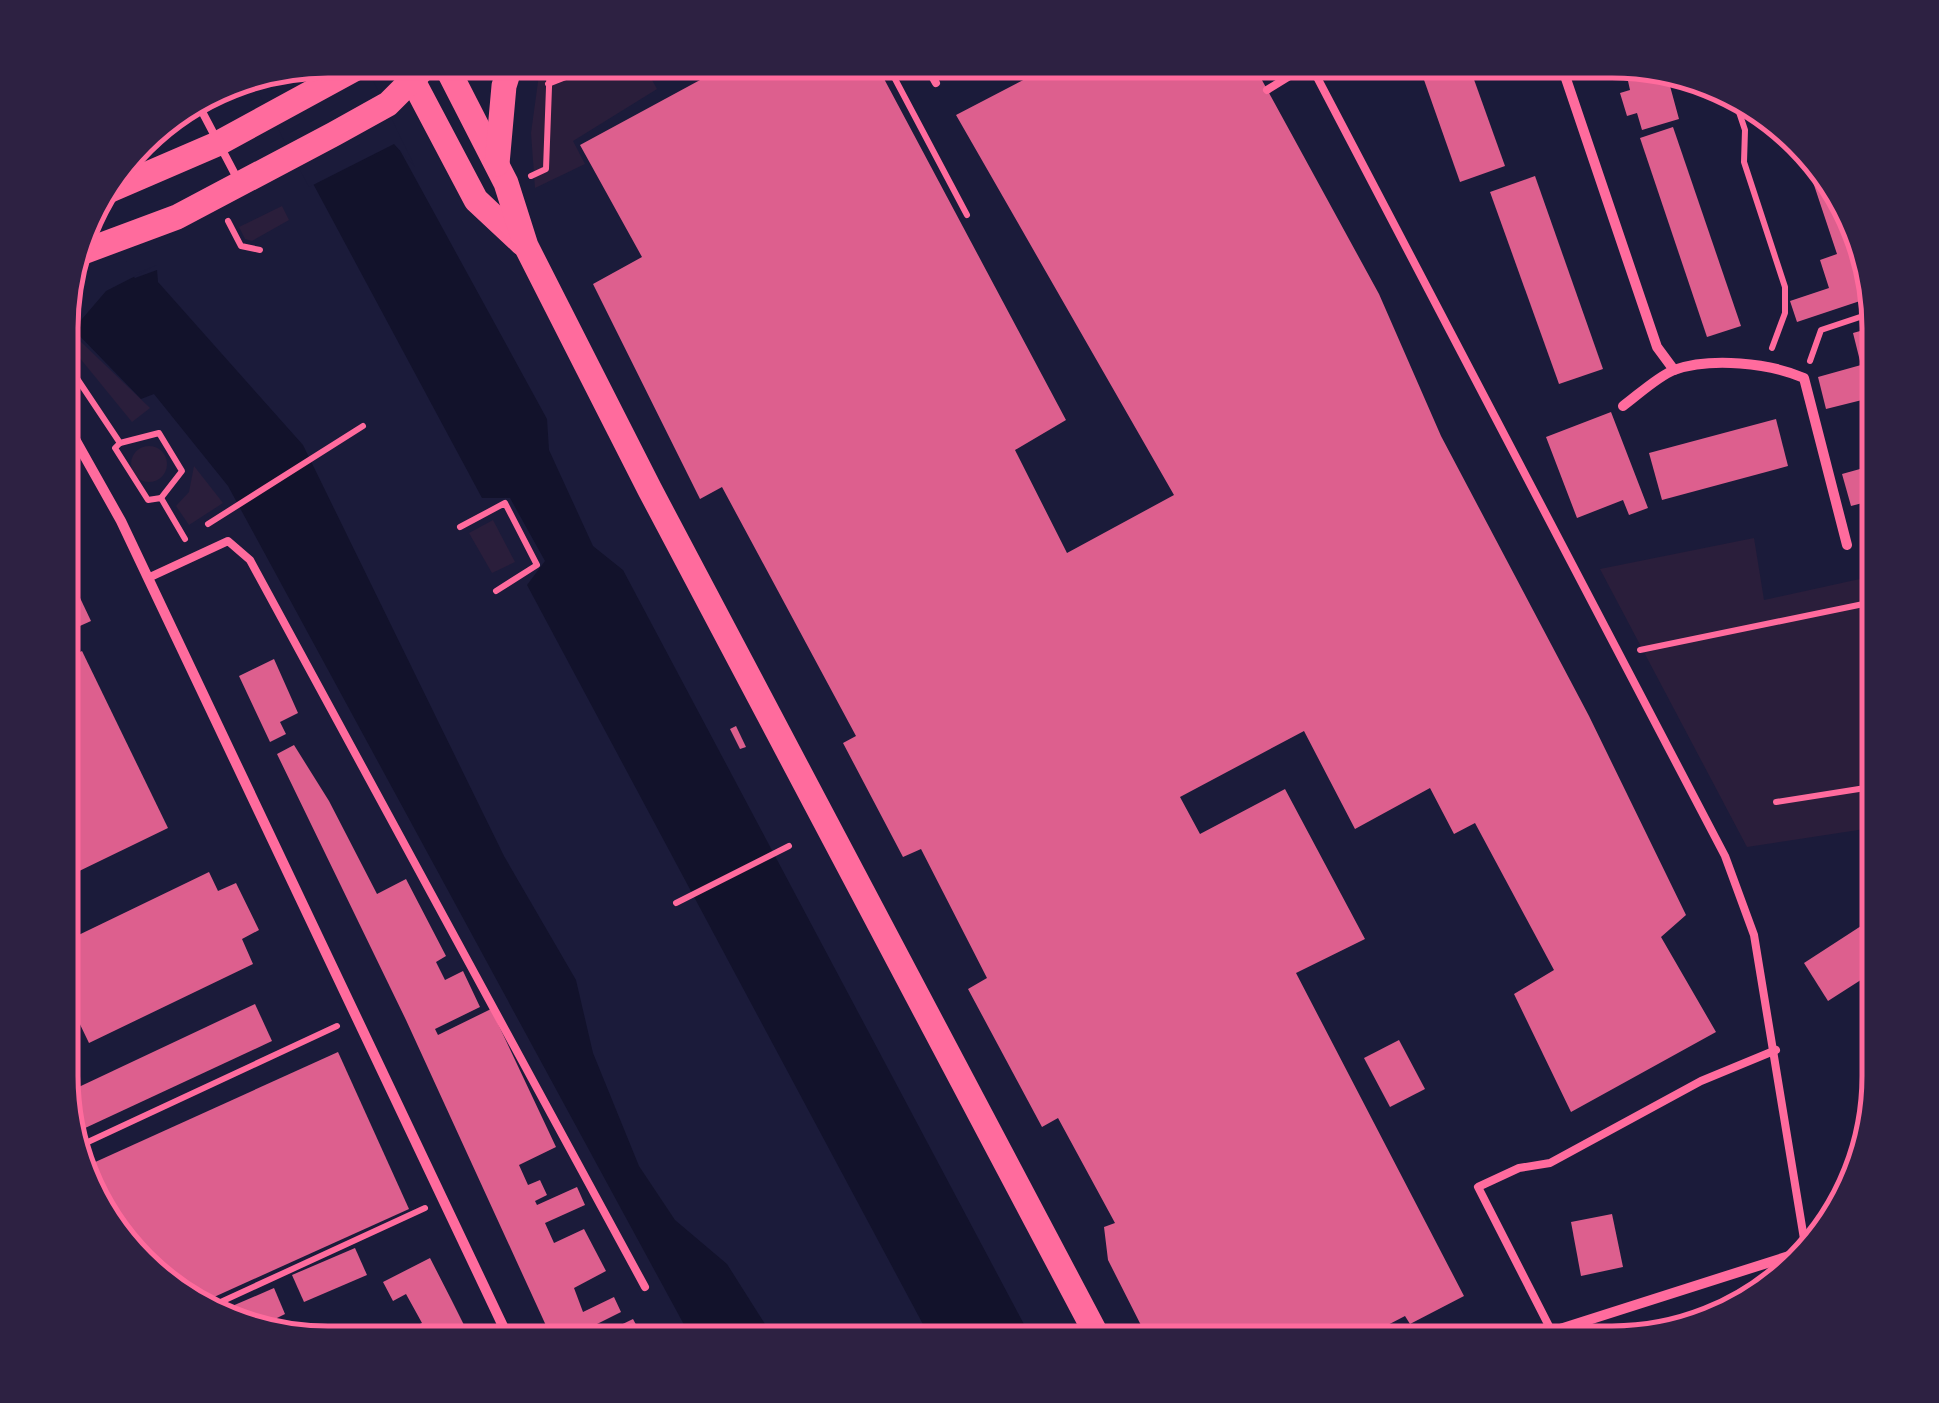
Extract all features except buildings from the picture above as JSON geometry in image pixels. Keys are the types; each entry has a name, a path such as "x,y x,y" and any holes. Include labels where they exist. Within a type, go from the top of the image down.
{"main road":[{"path":"123,185 217,144 339,78"},
{"path":"90,250 164,223 388,104 403,78"},
{"path":"411,78 476,200 526,246"},
{"path":"452,78 497,166 526,246 1092,1326"},
{"path":"497,166 506,78"}],"street":[{"path":"1566,78 1658,348 1674,370"},
{"path":"1622,406 1674,370 1737,364 1766,366 1804,378 1847,545"},
{"path":"78,446 148,578 503,1325"},
{"path":"1563,1326 1781,1258"}],"lane":[{"path":"933,78 936,83"},
{"path":"1267,90 1285,78"},
{"path":"1316,78 1725,856 1754,935 1805,1233"},
{"path":"201,112 240,184"},
{"path":"148,578 228,541 250,560 645,1288"},
{"path":"1548,1326 1478,1187 1519,1168 1550,1163 1701,1081 1776,1050"}],"path":[{"path":"526,179 546,169 548,78"},
{"path":"548,84 563,78"},
{"path":"895,78 967,215"},
{"path":"1739,112 1745,130 1744,162 1785,288 1785,313 1766,366"},
{"path":"228,220 241,246 260,250"},
{"path":"1804,378 1821,330 1861,317"},
{"path":"78,380 120,443"},
{"path":"161,498 184,540 363,426"},
{"path":"159,433 182,471 161,498 148,500 115,448 120,443 159,433"},
{"path":"460,526 504,503 537,565 496,592"},
{"path":"1623,658 1648,646 1861,604"},
{"path":"1776,802 1861,789"},
{"path":"676,904 789,846"},
{"path":"87,1142 358,1016"},
{"path":"221,1302 444,1199"}],"shaded area":[{"path":"311,78 342,78 396,143 547,419 549,450 593,546 623,570 1025,1326 924,1325 527,585 545,561 510,498 482,498 261,87"},
{"path":"539,78 651,78 657,89 573,141 585,164 535,188 531,133"},
{"path":"282,206 289,220 252,241 245,239 239,227"},
{"path":"96,234 135,278 157,270 158,282 303,445 504,856 576,980 593,1053 639,1166 675,1220 727,1264 766,1325 684,1325 228,486 154,394 141,399 78,334 82,278"},
{"path":"78,341 150,408 132,422 78,356"},
{"path":"149,446 162,451 167,464 162,477 149,482 136,477 131,464 136,451"},
{"path":"194,466 223,503 189,525 176,506 189,492"},
{"path":"493,520 515,562 492,573 469,533"},
{"path":"1754,538 1764,600 1861,579 1861,830 1747,847 1600,569"}],"pier":[{"path":"311,78 372,78 415,167 394,144 309,187 256,88"},
{"path":"98,230 137,273 157,265 106,291 78,323 82,278"}]}
